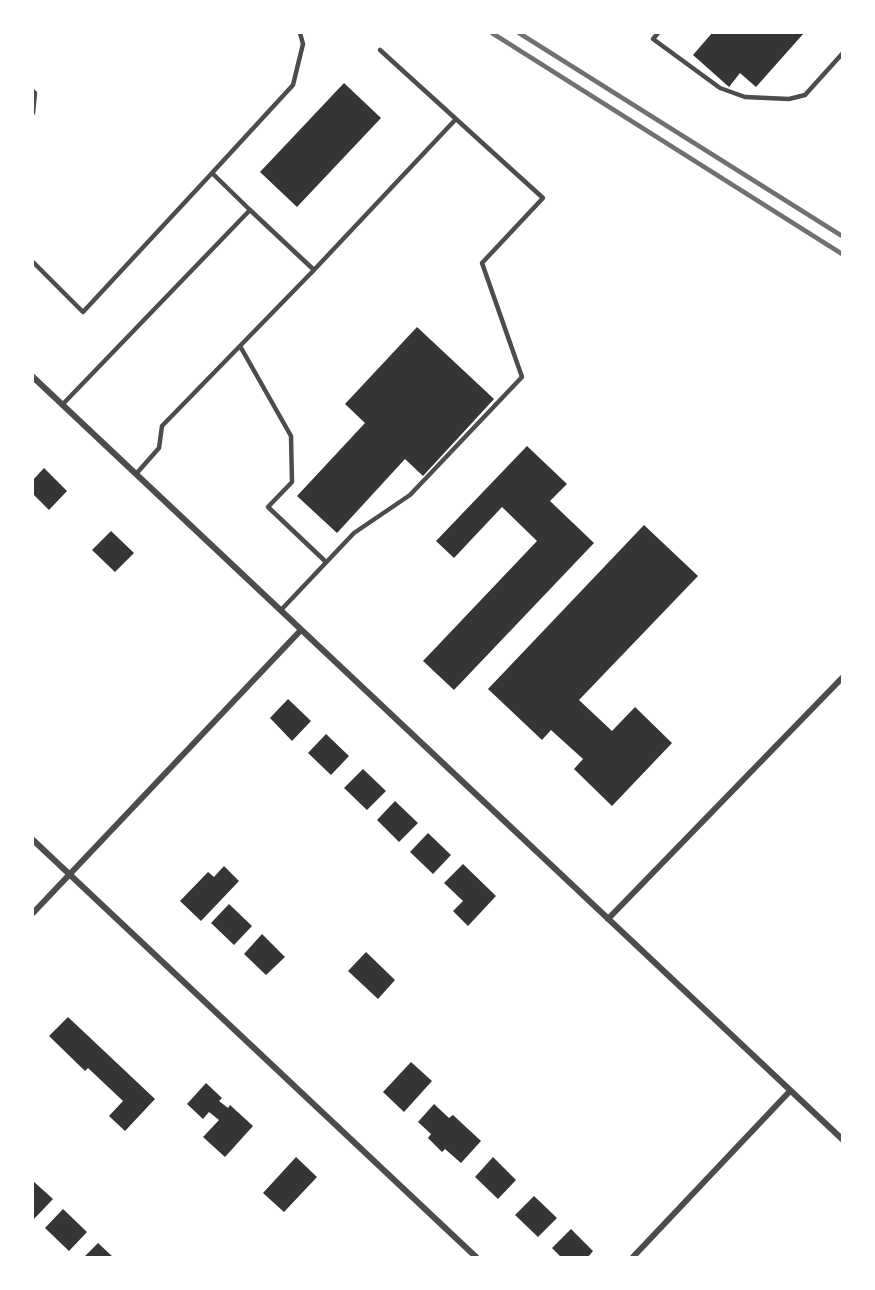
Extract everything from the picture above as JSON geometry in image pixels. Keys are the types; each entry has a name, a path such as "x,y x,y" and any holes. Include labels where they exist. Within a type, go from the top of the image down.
{"street":[{"path":"33,377 842,1139"},
{"path":"33,913 301,630"},
{"path":"608,919 842,678"},
{"path":"33,840 476,1257"},
{"path":"633,1257 790,1091"}],"lane":[{"path":"33,262 83,312 293,86 303,44 300,33"},
{"path":"658,33 653,39 720,88 745,97 789,99 805,94 842,54"},
{"path":"281,610 354,533 410,495 522,377 482,262 543,198 380,50"},
{"path":"33,91 33,113"},
{"path":"136,474 159,448 162,426 314,270 456,119"},
{"path":"212,173 314,270"},
{"path":"62,405 250,210"},
{"path":"240,346 291,436 292,482 268,507 326,562"}],"building":[{"path":"712,33 804,33 756,87 740,73 729,87 693,55"},
{"path":"344,83 381,118 297,207 260,172"},
{"path":"417,327 494,399 423,476 405,459 337,533 297,496 365,423 345,404"},
{"path":"527,446 567,484 550,501 594,543 454,690 423,661 537,541 502,507 454,558 436,541"},
{"path":"44,468 67,491 49,510 33,494 33,480"},
{"path":"644,525 698,576 579,700 612,731 635,707 672,743 612,806 574,769 583,759 551,730 542,740 488,689"},
{"path":"111,531 134,553 115,572 92,550"},
{"path":"288,699 311,721 292,741 270,718"},
{"path":"326,734 349,756 331,775 308,753"},
{"path":"363,769 386,791 367,810 344,788"},
{"path":"395,801 418,823 399,842 377,820"},
{"path":"428,833 451,855 433,874 410,852"},
{"path":"463,864 496,896 468,926 453,911 463,901 444,883"},
{"path":"224,866 239,881 201,921 180,901 208,872 214,877"},
{"path":"229,904 252,926 234,945 211,923"},
{"path":"262,934 285,957 266,975 244,954"},
{"path":"366,952 395,980 378,999 348,971"},
{"path":"68,1017 155,1099 125,1131 109,1116 123,1101 88,1068 85,1071 49,1036"},
{"path":"411,1062 432,1081 404,1112 383,1092"},
{"path":"206,1083 222,1098 219,1101 228,1108 230,1105 253,1126 225,1157 203,1137 219,1120 209,1112 203,1119 187,1104"},
{"path":"434,1104 449,1118 453,1115 481,1141 461,1163 445,1149 442,1152 428,1138 431,1134 418,1122"},
{"path":"296,1157 317,1177 284,1212 263,1193"},
{"path":"493,1157 516,1180 498,1199 475,1177"},
{"path":"33,1181 53,1199 34,1219 33,1217"},
{"path":"534,1196 557,1218 538,1237 515,1215"},
{"path":"63,1209 87,1232 69,1251 45,1228"},
{"path":"571,1229 593,1251 588,1257 561,1257 552,1248"},
{"path":"98,1243 113,1257 84,1257"}],"railway":[{"path":"492,33 842,254"},
{"path":"519,33 842,236"}]}
